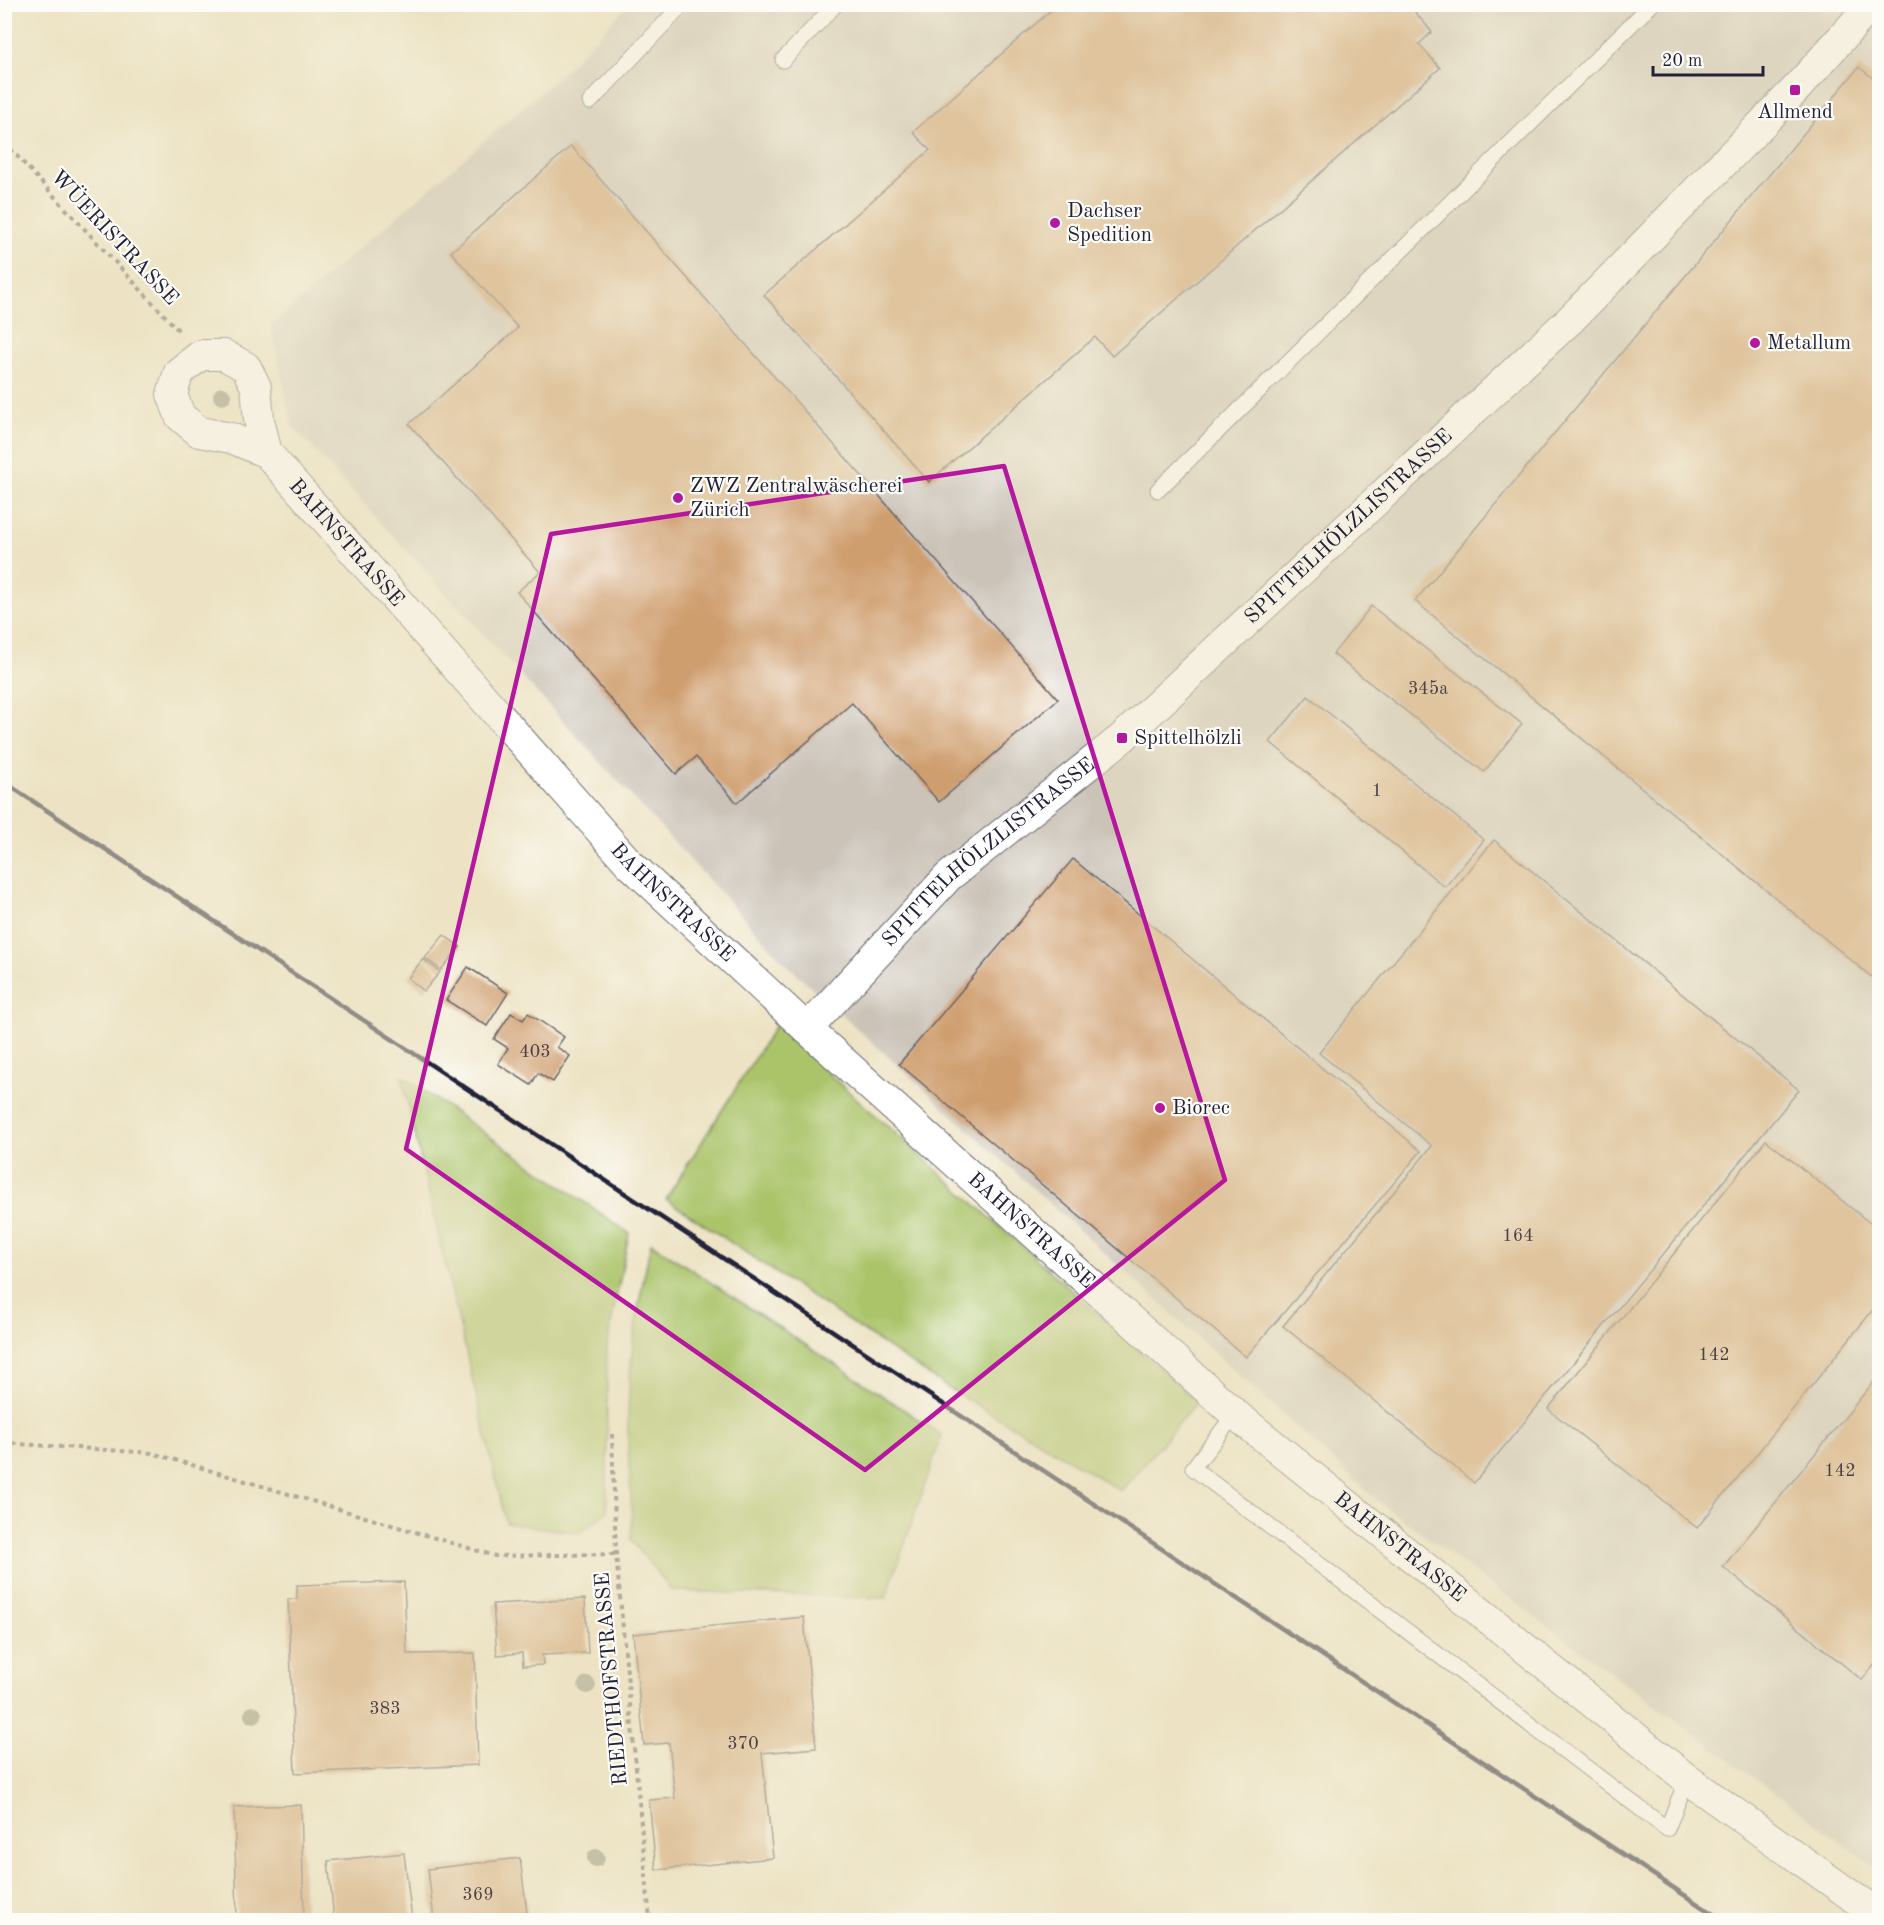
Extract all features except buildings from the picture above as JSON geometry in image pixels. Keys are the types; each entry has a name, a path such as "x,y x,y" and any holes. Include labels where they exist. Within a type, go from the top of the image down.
{"street":[{"name":"SPITTELHÖLZLISTRASSE","path":"807,1029 948,877 1122,738 1572,318 1795,90 1872,4"},
{"name":"BAHNSTRASSE","path":"267,453 259,420 256,387 246,367 224,355 201,355 179,372 172,394 180,416 199,432 231,438 267,453 629,863 807,1029 1235,1414 1687,1779 1880,1916"}],"lane":[{"path":"590,102 683,4"},
{"path":"783,60 836,4"},
{"path":"1158,490 1652,4"},
{"path":"1235,1414 1193,1468 1667,1829 1687,1779"}],"path":[{"name":"WÜERISTRASSE","path":"4,142 201,355"},
{"name":"RIEDTHOFSTRASSE","path":"612,1434 616,1554 650,1920"},
{"path":"4,1443 152,1453 495,1557 616,1554"}],"highlighted area":[{"path":"1004,466 1225,1180 865,1470 406,1149 551,534"}],"shaded area":[{"path":"628,5 1879,5 1879,1870 1381,1504 784,962 292,426 271,325 557,78"}],"green space":[{"path":"775,1026 1197,1402 1121,1491 950,1389 666,1199"},
{"path":"401,1075 629,1233 607,1345 607,1512 579,1533 506,1523"},
{"path":"651,1243 942,1435 886,1598 672,1591 631,1540 629,1388 637,1316"}],"railway":[{"path":"4,782 1722,1920"}],"place":[{"name":"Allmend","path":"1795,90"},
{"name":"Dachser Spedition","path":"1055,223"},
{"name":"Metallum","path":"1755,343"},
{"name":"ZWZ Zentralwäscherei Zürich","path":"678,498"},
{"name":"Spittelhölzli","path":"1122,738"},
{"name":"Biorec","path":"1160,1108"}]}
